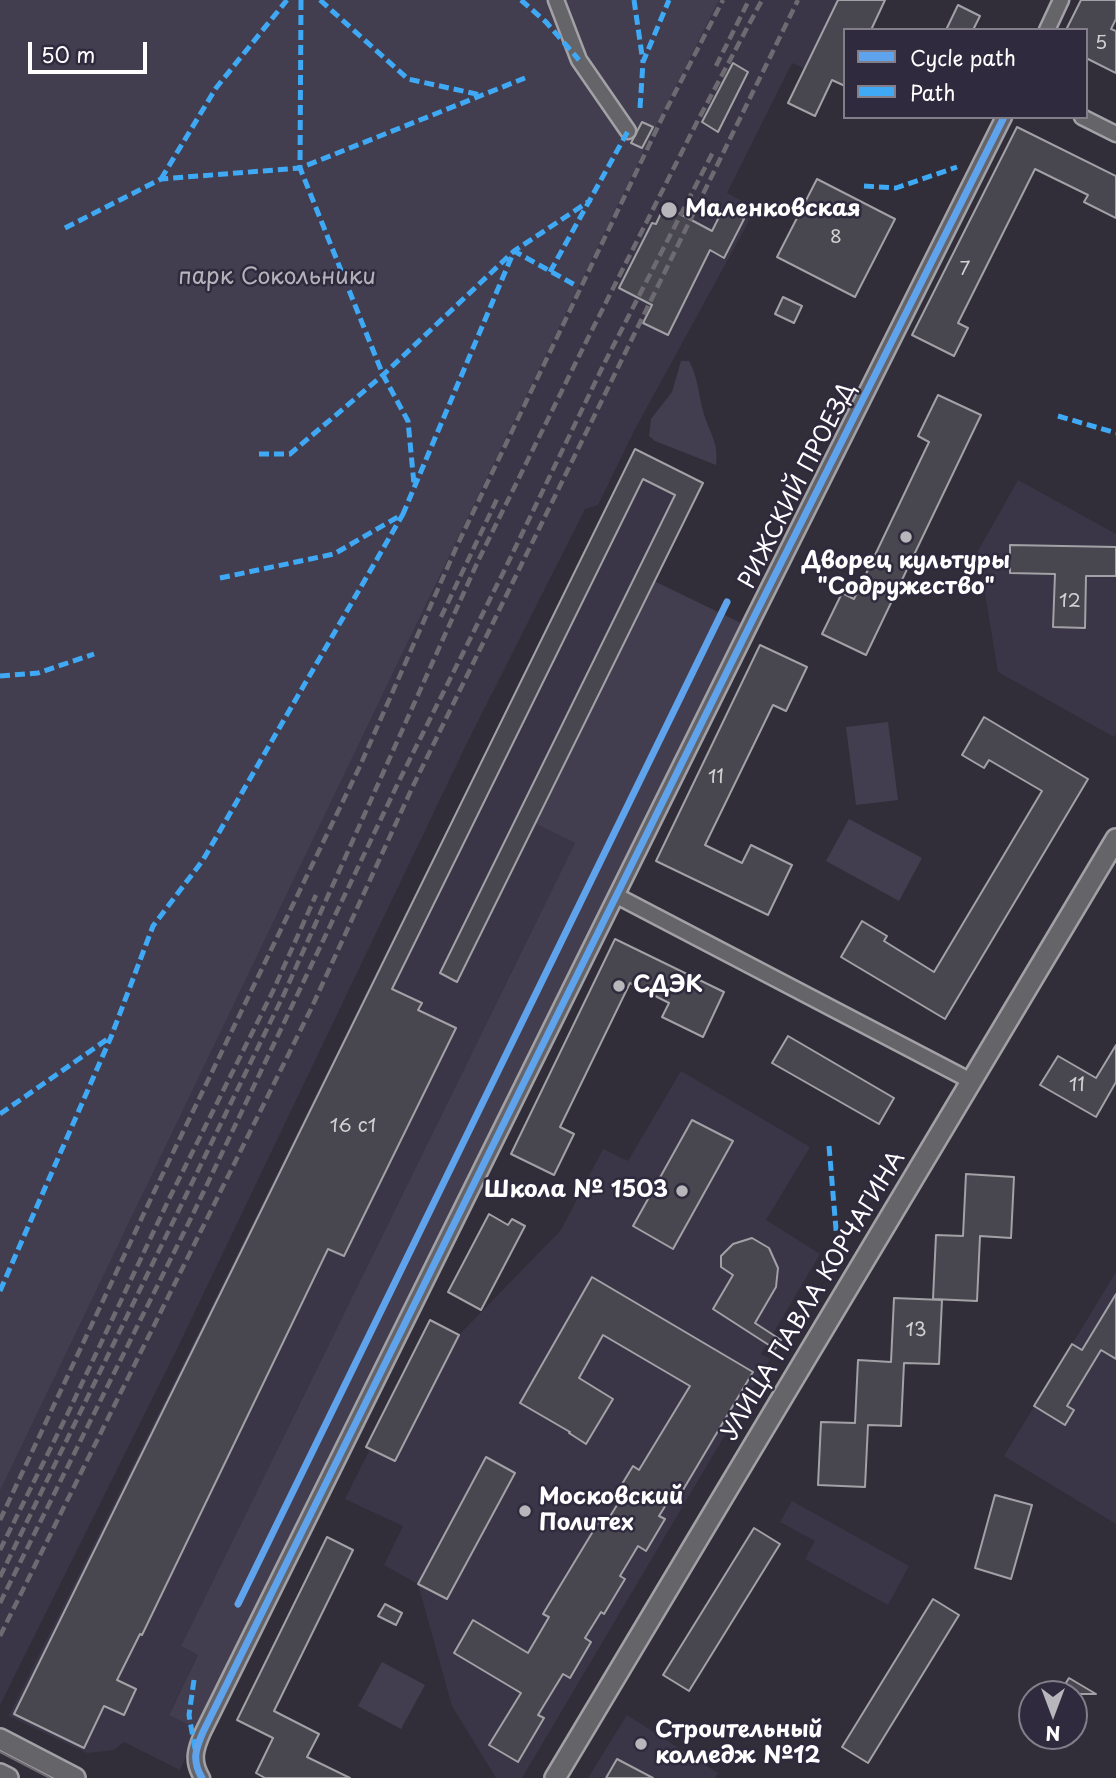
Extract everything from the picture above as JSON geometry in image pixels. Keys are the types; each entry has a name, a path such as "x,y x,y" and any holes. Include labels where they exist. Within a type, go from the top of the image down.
{"street":[{"path":"556,0 579,60 628,131"},
{"path":"1048,28 1062,0"},
{"name":"РИЖСКИЙ ПРОЕЗД","path":"202,1778 195,1766 195,1749 203,1732 1003,119"},
{"path":"1086,119 1116,134"},
{"name":"УЛИЦА ПАВЛА КОРЧАГИНА","path":"555,1778 1116,839"},
{"path":"617,896 971,1081"},
{"path":"0,1739 75,1778"},
{"path":"0,1773 8,1778"}],"shaded area":[{"path":"719,0 885,0 848,28 843,28 843,86 792,63 727,193 756,208 634,431 598,505 585,509 466,745 176,1351 0,1705 0,1491 651,136"},
{"path":"635,449 703,483 536,823 575,843 181,1646 198,1655 169,1714 198,1729 180,1770 124,1742 114,1750 87,1753 9,1716"},
{"path":"1018,480 1116,534 1114,737 998,672 978,551"},
{"name":"Московский Политех","path":"681,1071 810,1147 766,1220 820,1254 761,1354 770,1359 522,1778 496,1778 452,1706 418,1584 384,1565 403,1526 345,1499 370,1449 395,1461 459,1335 561,1230 603,1149 628,1161"},
{"path":"1116,1272 1116,1524 1004,1456"},
{"path":"792,1501 909,1566 888,1605 805,1559 815,1541 780,1522"},
{"name":"Строительный колледж №12","path":"627,1715 718,1773 715,1778 588,1778"}],"green space":[{"name":"парк Сокольники","path":"0,0 719,0 651,136 0,1491"},
{"path":"681,361 689,361 694,373 703,411 715,443 716,465 655,441 649,436 651,419 672,392"},
{"path":"654,581 741,623 198,1729 169,1715 198,1655 181,1646 575,843 535,823"},
{"path":"888,722 898,800 856,805 846,727"},
{"path":"849,819 922,858 899,901 826,861"},
{"path":"382,1662 425,1685 401,1729 358,1706"}],"building":[{"path":"838,0 885,0 872,28 843,28 843,85 832,80 815,116 788,103"},
{"path":"1081,0 1116,0 1116,19 1111,29 1116,31 1116,73 1088,59 1088,28 1067,28"},
{"path":"958,5 980,16 974,28 947,28"},
{"path":"733,63 748,72 718,132 702,122"},
{"path":"642,122 653,127 642,148 631,143"},
{"path":"1017,127 1116,176 1116,218 1084,202 1088,195 1035,169 958,323 968,328 954,356 912,335"},
{"path":"817,179 895,219 855,297 777,257"},
{"path":"667,207 712,231 723,209 744,219 724,258 710,250 668,335 643,323 652,305 619,288 652,223 656,224"},
{"path":"783,297 802,306 794,323 775,314"},
{"path":"938,395 981,415 866,655 822,634 842,593 854,599 929,442 918,436"},
{"path":"635,449 703,483 457,982 440,973 675,495 643,479 392,989 422,1003 418,1010 456,1028 344,1256 328,1249 142,1635 140,1634 117,1680 136,1689 124,1715 104,1706 84,1748 14,1714"},
{"path":"1010,545 1116,547 1116,576 1086,576 1085,628 1053,627 1055,574 1010,573"},
{"path":"760,645 807,667 786,711 773,705 705,845 742,863 751,845 792,865 768,915 656,861"},
{"path":"984,717 1088,779 945,1019 841,957 862,921 887,936 884,941 934,972 1042,791 989,760 984,768 962,755"},
{"path":"615,939 724,992 703,1037 662,1017 669,1003 630,983 560,1127 574,1134 554,1175 511,1154"},
{"path":"788,1036 894,1098 879,1124 772,1063"},
{"path":"1116,1045 1116,1082 1096,1117 1040,1085 1058,1056 1096,1078"},
{"path":"692,1120 733,1141 673,1249 633,1226"},
{"path":"966,1174 1014,1177 1011,1238 980,1236 977,1301 933,1299 936,1235 963,1236"},
{"path":"489,1214 508,1225 512,1219 525,1226 481,1310 448,1292"},
{"path":"752,1238 769,1248 778,1268 776,1287 755,1323 781,1340 775,1349 713,1309 733,1275 721,1267 721,1256 733,1244"},
{"path":"592,1277 753,1372 680,1495 674,1492 659,1516 665,1519 646,1551 638,1546 620,1576 625,1579 604,1614 601,1612 585,1638 591,1642 570,1678 563,1674 538,1715 544,1718 518,1762 489,1745 521,1693 454,1653 473,1620 528,1653 549,1617 543,1614 598,1523 604,1526 622,1497 616,1494 633,1466 639,1470 690,1386 603,1335 579,1378 613,1399 586,1444 520,1403"},
{"path":"1116,1294 1116,1359 1101,1350 1067,1406 1074,1410 1065,1425 1034,1406 1072,1344 1082,1350"},
{"path":"894,1298 942,1300 939,1364 904,1363 901,1426 868,1425 865,1487 818,1485 821,1422 855,1423 858,1360 891,1362"},
{"path":"430,1320 459,1335 395,1461 366,1447"},
{"path":"486,1457 515,1473 447,1599 418,1584"},
{"path":"995,1495 1032,1505 1011,1579 975,1568"},
{"path":"754,1528 780,1544 689,1691 663,1675"},
{"path":"327,1537 353,1550 274,1711 319,1734 307,1757 350,1778 265,1778 256,1773 273,1738 237,1720"},
{"path":"933,1599 959,1615 868,1763 842,1747"},
{"path":"385,1604 402,1613 396,1625 378,1616"},
{"path":"617,1759 653,1778 606,1778"}],"tram line":[{"path":"0,1752 50,1778"}],"railway":[{"path":"0,1520 154,1192 360,766 456,548 665,112 723,0"},
{"path":"716,66 749,0"},
{"path":"0,1577 284,994 478,561 697,122 762,0"},
{"path":"0,1636 311,1009 413,786 798,0"},
{"path":"0,1603 193,1214 399,781 605,362 713,152"},
{"path":"441,617 498,497"},
{"path":"0,1550 169,1199 273,991 316,895"}],"marked path":[{"path":"161,179 216,88 287,0"},
{"path":"301,0 300,168 383,375 408,421 414,484"},
{"path":"320,0 408,79 481,95"},
{"path":"521,0 546,22 579,60"},
{"path":"634,0 643,62"},
{"path":"640,108 643,62 669,0"},
{"path":"65,228 161,179 300,168 525,78"},
{"path":"550,272 628,131"},
{"path":"864,186 896,188 957,167"},
{"path":"259,454 290,454 383,375 514,251 591,200"},
{"path":"220,578 334,554 403,514 514,251 575,285"},
{"path":"1058,416 1116,433"},
{"path":"0,1291 111,1037 153,926 203,860 403,514"},
{"path":"0,676 38,673 94,654"},
{"path":"0,1114 109,1038"},
{"path":"829,1146 838,1253"},
{"path":"194,1680 189,1715 195,1749"}],"cycle path":[{"path":"202,1778 196,1755 203,1732 1003,119"},
{"path":"238,1604 727,602"}],"place":[{"name":"Маленковская","path":"669,210"},
{"name":"Дворец культуры \"Содружество\"","path":"906,537"},
{"name":"СДЭК","path":"619,986"},
{"name":"Школа № 1503","path":"682,1191"},
{"name":"Московский Политех","path":"525,1511"},
{"name":"Строительный колледж №12","path":"641,1744"}]}
